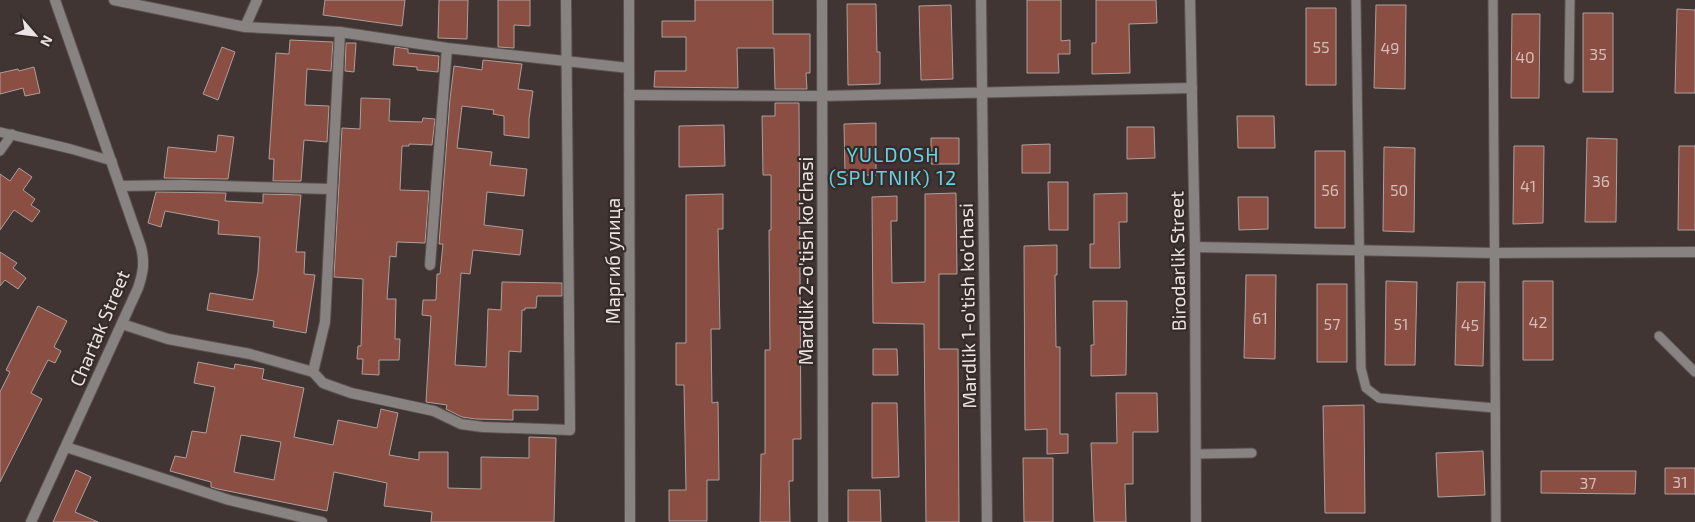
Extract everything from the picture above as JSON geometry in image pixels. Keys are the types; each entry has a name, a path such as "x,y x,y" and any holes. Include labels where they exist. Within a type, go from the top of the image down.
{"street":[{"name":"Chartak Street","path":"31,522 122,324 144,271 144,259 112,161 55,0"},
{"path":"114,0 245,27 340,32 447,48 629,68"},
{"path":"245,27 257,0"},
{"path":"122,324 168,339 250,354 313,372 323,383 342,390 434,411 461,424 483,427 570,430 565,61 566,0"},
{"name":"Маргиб улица","path":"629,0 630,522"},
{"name":"Mardlik 2-o'tish ko'chasi","path":"822,0 823,522"},
{"name":"Mardlik 1-o'tish ko'chasi","path":"982,0 987,522"},
{"name":"Birodarlik Street","path":"1190,0 1195,248 1196,522"},
{"path":"313,372 325,322 340,32"},
{"path":"430,265 447,48"},
{"path":"629,95 822,96 1192,88"},
{"path":"120,186 184,185 331,189"},
{"path":"1195,248 1494,252 1695,252"},
{"path":"66,447 229,500 322,522"}],"lane":[{"path":"1356,0 1361,368 1366,388 1380,398 1495,408"},
{"path":"1492,0 1496,522"},
{"path":"1569,79 1570,0"},
{"path":"0,132 112,161"},
{"path":"0,151 12,134"},
{"path":"1659,336 1695,372"},
{"path":"1196,454 1252,453"}],"building":[{"path":"325,0 405,0 402,26 323,15"},
{"path":"439,0 468,0 467,39 438,38"},
{"path":"498,0 530,0 530,26 514,25 514,48 498,47"},
{"path":"695,0 773,0 773,34 810,34 810,73 806,73 807,89 775,89 774,48 737,48 738,88 654,87 655,71 686,71 686,37 662,37 662,21 695,21"},
{"path":"1027,0 1061,0 1061,41 1070,40 1070,54 1058,54 1059,73 1027,73"},
{"path":"1096,0 1156,0 1157,23 1129,24 1130,73 1092,74 1092,43 1096,43"},
{"path":"847,4 876,4 877,52 880,52 880,84 848,85"},
{"path":"951,5 953,79 921,80 919,6"},
{"path":"1376,5 1406,5 1405,89 1374,88"},
{"path":"1306,8 1336,8 1336,85 1306,85"},
{"path":"1677,9 1695,10 1695,93 1675,93"},
{"path":"1583,13 1613,13 1613,92 1583,92"},
{"path":"1512,14 1540,14 1539,98 1511,98"},
{"path":"290,40 333,42 331,71 307,69 305,105 329,106 327,142 304,140 301,181 273,181 274,159 269,159 276,53 289,54"},
{"path":"346,43 356,43 354,72 345,71"},
{"path":"222,47 235,52 218,100 203,94"},
{"path":"395,47 408,49 408,53 439,56 438,72 417,70 417,67 393,65"},
{"path":"483,60 522,64 518,89 533,91 529,119 529,138 504,135 504,116 493,114 494,110 462,106 457,148 492,152 490,165 527,169 524,196 487,192 484,225 523,230 520,255 473,250 470,274 461,273 455,365 486,367 488,309 501,310 502,282 562,283 562,296 537,296 536,308 525,308 525,310 522,310 521,352 509,351 508,395 538,396 538,410 513,410 513,420 462,417 446,409 447,405 426,402 431,316 422,315 423,300 436,300 437,274 440,274 443,244 439,244 454,66 482,70"},
{"path":"34,67 40,93 25,96 23,88 0,94 0,73"},
{"path":"361,98 390,99 389,121 422,122 423,118 435,119 432,145 409,144 409,146 402,146 400,190 429,191 425,243 397,242 396,257 390,256 387,299 396,299 395,339 400,339 399,360 379,360 379,375 362,374 363,359 357,359 358,346 361,346 363,279 334,277 342,128 360,129"},
{"path":"775,103 799,103 801,439 793,439 793,481 789,481 790,522 760,522 761,454 765,454 765,350 770,350 769,230 771,230 771,175 763,175 762,116 775,116"},
{"path":"1237,116 1274,116 1275,148 1238,148"},
{"path":"876,123 876,175 845,175 844,124"},
{"path":"724,125 725,166 679,167 679,126"},
{"path":"1127,127 1154,127 1155,158 1127,159"},
{"path":"218,135 234,137 228,179 164,178 168,147 216,152"},
{"path":"931,138 959,138 959,164 931,164"},
{"path":"1587,138 1617,139 1616,222 1585,222"},
{"path":"1050,144 1050,173 1022,173 1022,145"},
{"path":"1514,146 1544,146 1543,223 1513,224"},
{"path":"1679,146 1695,146 1695,230 1678,230"},
{"path":"1384,147 1415,148 1414,232 1383,231"},
{"path":"1315,151 1345,151 1345,228 1315,228"},
{"path":"19,168 32,177 23,190 35,199 31,205 40,211 32,222 14,210 0,230 0,174 10,181"},
{"path":"1048,182 1068,182 1068,230 1049,230"},
{"path":"156,192 226,193 225,201 263,203 263,194 301,195 296,252 305,252 304,274 315,275 306,333 273,327 274,321 207,310 210,293 253,300 258,272 260,237 218,234 219,221 165,211 161,227 148,223"},
{"path":"956,193 957,274 939,274 939,349 958,349 959,522 926,522 924,324 873,323 872,197 897,196 897,221 891,221 892,283 925,282 925,194"},
{"path":"1127,193 1127,222 1119,222 1120,268 1090,268 1090,244 1094,244 1094,194"},
{"path":"723,194 723,229 718,229 720,329 711,329 712,403 718,402 719,480 707,480 707,521 669,521 669,490 686,490 684,385 676,385 676,343 686,343 686,195"},
{"path":"1238,197 1268,197 1268,229 1239,230"},
{"path":"1057,245 1057,275 1055,275 1056,347 1060,347 1060,434 1068,434 1068,453 1047,454 1047,429 1025,430 1024,246"},
{"path":"0,252 17,263 13,268 26,278 18,289 5,280 0,286"},
{"path":"1246,275 1276,275 1275,359 1244,358"},
{"path":"1386,281 1417,282 1415,365 1385,365"},
{"path":"1523,281 1553,281 1553,360 1523,360"},
{"path":"1457,282 1485,282 1483,366 1455,365"},
{"path":"1317,284 1347,284 1347,362 1317,362"},
{"path":"1093,301 1127,301 1126,375 1091,376 1091,345 1094,345"},
{"path":"38,306 67,321 54,347 61,351 55,363 48,360 31,393 42,399 0,482 0,392 10,372 6,370"},
{"path":"873,349 897,349 898,375 873,375"},
{"path":"198,362 234,369 235,364 264,369 262,379 304,388 294,437 333,445 338,420 377,428 381,409 398,413 389,455 419,460 419,452 448,452 448,488 481,489 481,457 529,458 529,437 556,438 554,522 431,522 432,512 384,506 387,483 334,472 327,511 211,487 211,482 170,471 175,456 186,458 192,431 206,433 215,387 194,383","holes":["241,435 281,442 274,480 234,472"]},
{"path":"1116,393 1157,393 1158,432 1133,432 1133,484 1125,484 1126,522 1094,522 1091,443 1117,443"},
{"path":"872,403 897,403 899,477 872,478"},
{"path":"1364,405 1365,513 1325,513 1323,406"},
{"path":"1483,451 1485,495 1438,497 1436,453"},
{"path":"1023,458 1053,458 1053,522 1024,522"},
{"path":"1665,468 1695,468 1695,494 1665,494"},
{"path":"76,470 91,477 75,512 98,522 53,522"},
{"path":"1541,471 1636,471 1635,494 1541,493"},
{"path":"848,490 880,490 881,522 848,522"}],"district":[{"name":"YULDOSH (SPUTNIK) 12","path":"893,166"}]}
